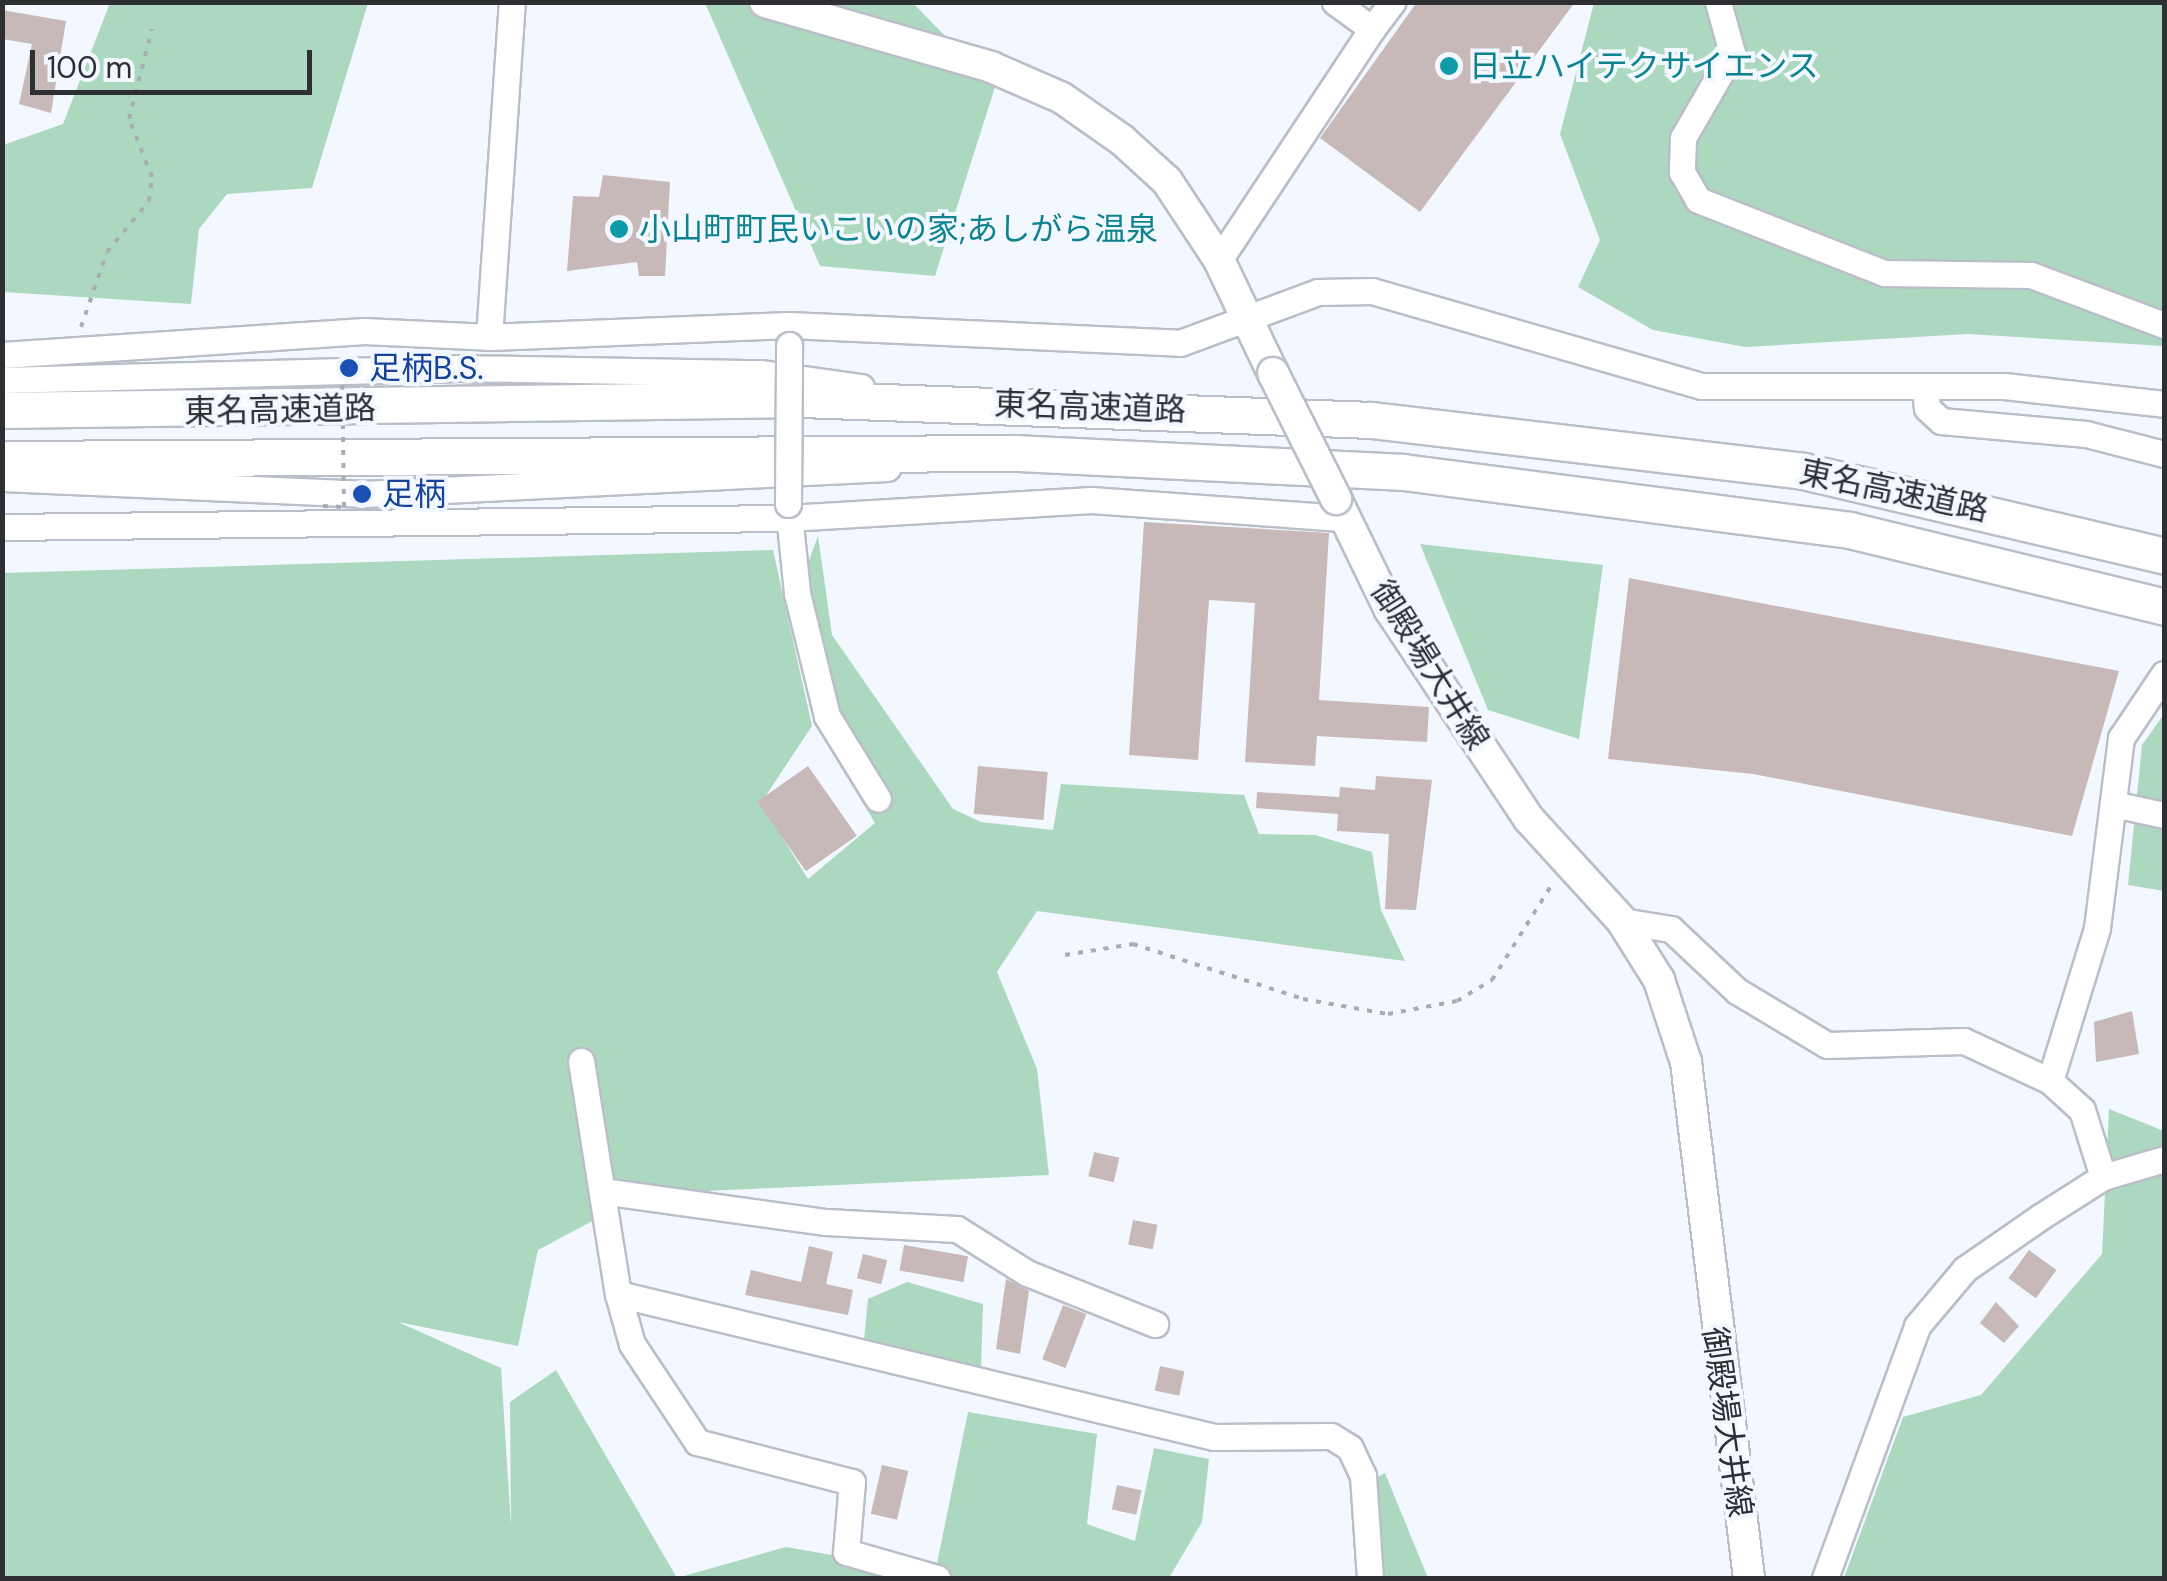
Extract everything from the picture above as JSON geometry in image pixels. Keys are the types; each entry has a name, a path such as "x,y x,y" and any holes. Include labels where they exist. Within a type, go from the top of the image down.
{"highway":[{"name":"東名高速道路","path":"2,410 980,402 1372,420 1661,449 1926,495 2164,556"},
{"name":"東名高速道路","path":"2,459 1016,452 1403,472 1654,499 1849,530 2164,607"}],"main road":[{"name":"御殿場大井線","path":"765,2 991,67 1062,98 1167,181 1219,260 1390,610 1529,819 1622,921 1660,980 1686,1062 1750,1578"}],"street":[{"path":"490,337 512,2"},
{"path":"1335,2 1372,29"},
{"path":"1219,260 1392,2"},
{"path":"1718,2 1732,52 1683,138 1682,172 1698,200 1884,273 2030,275 2164,325"},
{"path":"2,354 364,331 490,337 789,335 1180,343 1318,292 1372,291 1701,386 1925,386 2164,404"},
{"path":"789,335 788,511 827,716 878,799"},
{"path":"2,380 311,368 760,373 980,402"},
{"path":"1925,386 1927,408 1941,422 2086,434 2164,454"},
{"path":"2,478 266,495 487,493 825,475 1016,452"},
{"path":"2,527 788,511 1091,500 1340,508"},
{"path":"2050,1081 2096,928 2121,738 2164,674"},
{"path":"2114,804 2164,815"},
{"path":"1622,921 1672,930 1738,991 1827,1046 1964,1041 2050,1081 2082,1110 2104,1177"},
{"path":"581,1061 618,1294 632,1344 697,1442 852,1482 846,1552 937,1578"},
{"path":"1825,1578 1917,1326 1965,1269 2104,1177 2164,1159"},
{"path":"602,1191 826,1222 957,1229 1027,1273 1155,1324"},
{"path":"618,1294 1214,1437 1330,1436 1350,1448 1363,1476 1370,1578"}],"path":[{"path":"76,351 92,281 149,201 152,177 129,119 152,29"},
{"path":"324,506 344,507 342,358"},
{"path":"1065,955 1133,944 1303,999 1388,1014 1457,1002 1492,980 1567,860"}],"green space":[{"path":"110,3 368,3 312,188 227,194 199,229 191,304 3,292 3,145 63,124"},
{"path":"705,3 913,3 995,87 935,276 820,266"},
{"path":"1594,3 2164,3 2164,346 1968,334 1745,347 1653,330 1578,287 1600,240 1560,134"},
{"path":"818,536 832,635 953,809 981,822 1053,830 1061,784 1244,795 1259,834 1315,835 1372,852 1381,910 1405,961 1037,911 997,972 1037,1069 1049,1175 643,1194 538,1250 518,1346 398,1322 501,1368 511,1527 510,1402 556,1370 677,1578 3,1578 3,573 773,550 812,726 761,803 808,879 875,823 824,739 797,593"},
{"path":"1420,544 1603,565 1579,739 1488,710"},
{"path":"2164,714 2164,891 2128,885 2142,745"},
{"path":"2109,1109 2164,1131 2164,1578 1844,1578 1903,1417 1981,1395 2102,1254"},
{"path":"907,1282 983,1304 981,1371 863,1350 868,1299"},
{"path":"968,1412 1097,1434 1087,1524 1135,1541 1154,1448 1209,1459 1202,1522 1169,1578 677,1578 786,1547 935,1573"},
{"path":"1385,1473 1428,1578 1360,1578 1364,1485"}],"building":[{"name":"日立ハイテクサイエンス","path":"1417,2 1575,2 1420,212 1320,138"},
{"path":"2,10 66,21 51,113 19,104 32,44 2,39"},
{"name":"小山町町民いこいの家;あしがら温泉","path":"603,175 670,182 665,276 639,276 637,262 567,271 573,196 599,197"},
{"path":"1144,522 1329,533 1319,700 1429,707 1427,742 1317,736 1315,766 1245,762 1255,603 1209,600 1198,760 1129,755"},
{"path":"1629,578 2119,671 2072,836 1753,774 1608,759"},
{"path":"808,766 857,836 806,871 757,802"},
{"path":"978,766 1048,772 1044,820 974,814"},
{"path":"1376,776 1432,780 1416,910 1385,909 1389,834 1337,831 1338,814 1256,808 1257,792 1339,797 1340,787 1375,790"},
{"path":"2132,1011 2139,1054 2096,1062 2094,1022"},
{"path":"1094,1152 1119,1158 1114,1182 1088,1176"},
{"path":"1133,1220 1158,1225 1153,1249 1128,1245"},
{"path":"904,1245 968,1256 963,1282 899,1271"},
{"path":"809,1246 833,1252 826,1284 853,1290 848,1315 745,1295 751,1270 801,1282"},
{"path":"2029,1250 2057,1270 2036,1298 2008,1278"},
{"path":"863,1254 887,1260 881,1284 857,1278"},
{"path":"1006,1279 1029,1291 1020,1354 996,1349"},
{"path":"1996,1302 2019,1326 2004,1343 1980,1323"},
{"path":"1063,1305 1086,1314 1066,1368 1042,1359"},
{"path":"1160,1366 1184,1371 1179,1396 1155,1390"},
{"path":"882,1465 908,1471 897,1520 871,1514"},
{"path":"1117,1485 1141,1490 1136,1515 1112,1509"}],"place":[{"name":"日立ハイテクサイエンス","path":"1449,66"},
{"name":"小山町町民いこいの家;あしがら温泉","path":"619,229"},
{"name":"足柄B.S.","path":"349,368"},
{"name":"足柄","path":"362,494"}]}
